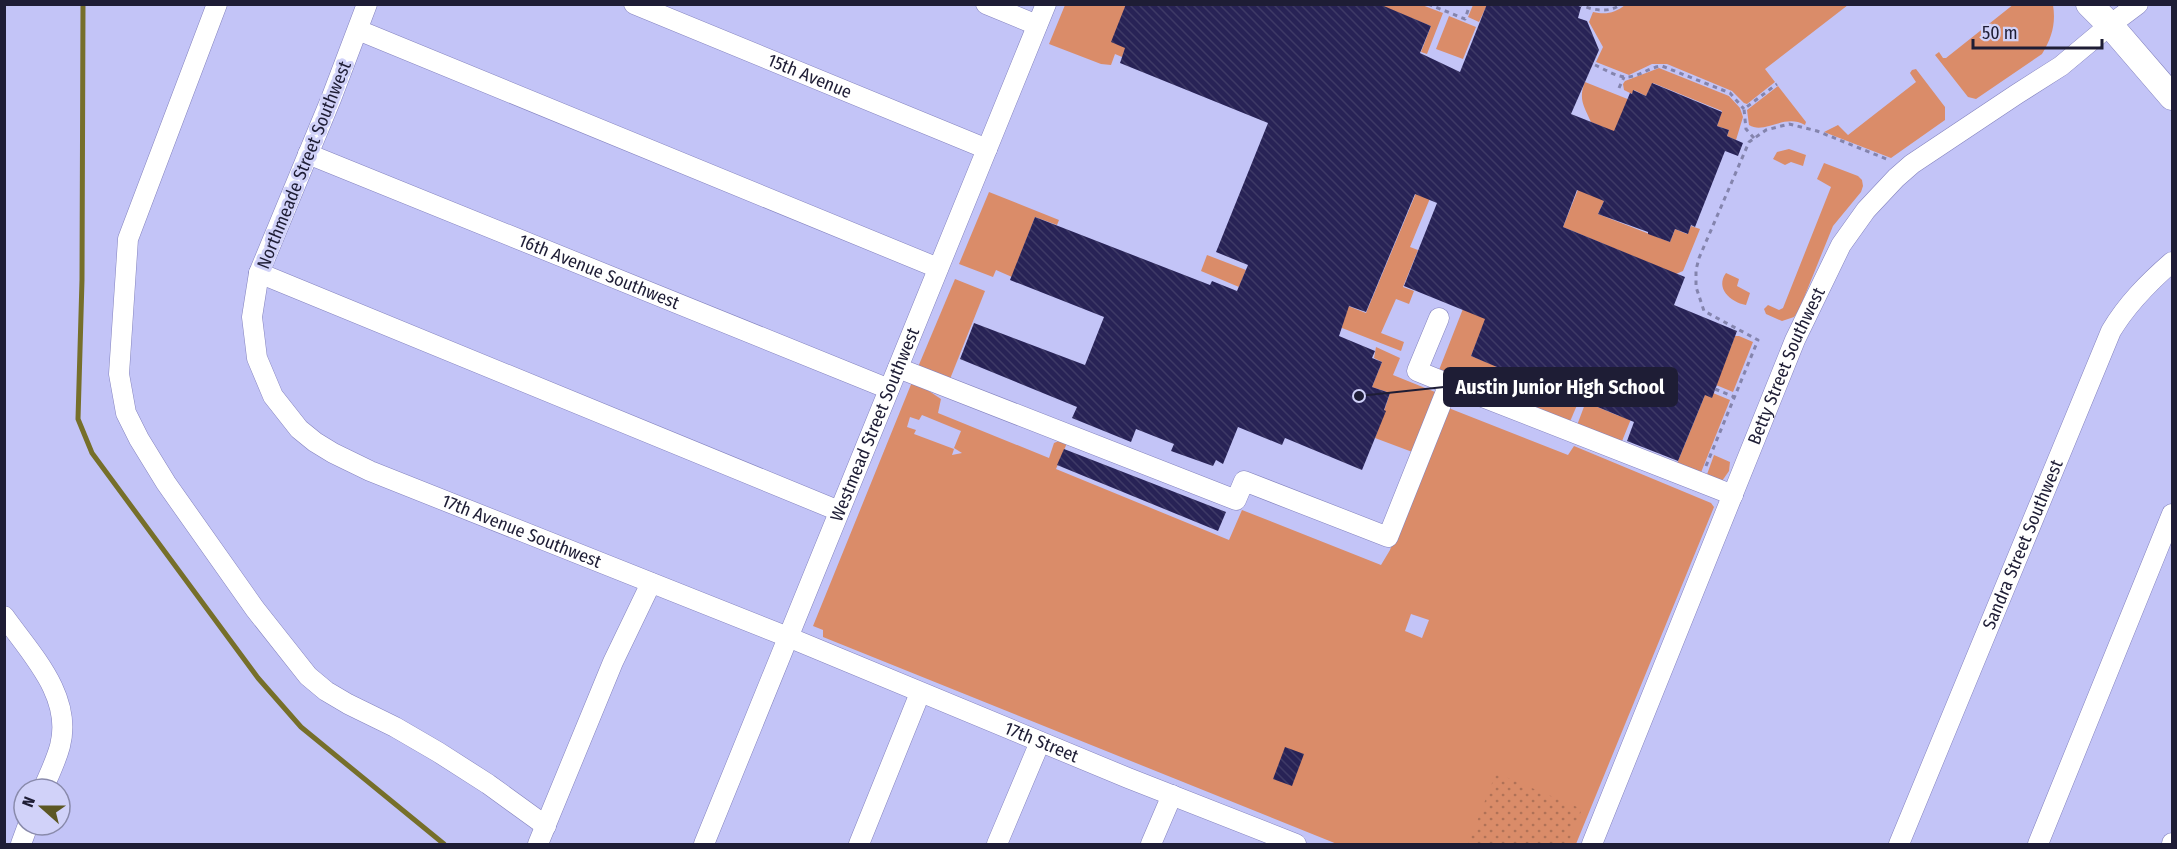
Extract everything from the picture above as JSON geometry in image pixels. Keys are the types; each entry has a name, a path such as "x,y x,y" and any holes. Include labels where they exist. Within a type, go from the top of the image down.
{"main road":[{"path":"2089,4 2172,97"}],"street":[{"path":"217,4 128,239 119,374 126,413 166,483 255,609 308,676 326,691 348,704 395,727 438,752 488,784 546,826"},
{"name":"Northmeade Street Southwest","path":"273,396 261,368 253,337 252,317 259,273 367,4"},
{"name":"15th Avenue","path":"634,4 987,149"},
{"path":"986,4 1037,25"},
{"name":"Westmead Street Southwest","path":"704,844 1046,4"},
{"name":"Betty Street Southwest","path":"1592,844 1803,321 1841,245 1866,210 1912,165 2061,66 2138,4"},
{"path":"358,30 938,268"},
{"name":"16th Avenue Southwest","path":"308,154 890,389"},
{"name":"Sandra Street Southwest","path":"1899,844 2111,331 2121,313 2149,282 2172,262"},
{"path":"259,273 839,511"},
{"path":"1439,318 1418,371 1733,495"},
{"path":"898,368 1236,500 1244,481 1388,537 1449,384"},
{"name":"17th Avenue Southwest","path":"273,396 299,429 333,453 370,471 788,637"},
{"path":"2038,844 2172,514"},
{"path":"538,844 613,662 651,582"},
{"path":"4,616 53,686 61,705 63,725 60,746 48,777"},
{"name":"17th Street","path":"788,637 1288,843"},
{"path":"859,844 920,693"},
{"path":"997,844 1040,742"},
{"path":"1151,844 1172,795"}],"path":[{"path":"1428,4 1465,19 1470,4"},
{"path":"1578,4 1599,10 1618,7 1621,4"},
{"path":"1595,65 1623,77 1630,77 1654,66 1662,66 1730,93 1744,109 1746,129 1754,138"},
{"path":"1619,88 1623,77"},
{"path":"1744,109 1777,84"},
{"path":"1700,482 1758,340 1704,312 1696,287 1696,270 1706,240 1749,142 1766,130 1789,124 1817,131 1891,160"},
{"path":"1715,389 1734,397"}],"shaded area":[{"path":"2014,4 2053,5 2051,36 2042,54 1976,99 1968,97 1935,55 1939,52 1943,58 1946,58"},
{"path":"1065,5 1126,5 1126,48 1122,57 1115,54 1111,65 1101,64 1049,44"},
{"path":"1379,5 1422,5 1443,13 1427,54 1421,52 1431,26"},
{"path":"1473,5 1487,5 1479,22 1468,17"},
{"path":"1625,5 1848,5 1765,69 1775,82 1747,104 1732,91 1667,64 1652,64 1629,75 1596,62 1603,47 1589,22 1593,12 1610,13"},
{"path":"1449,16 1476,27 1463,59 1436,49"},
{"path":"1659,68 1729,96 1740,108 1743,117 1736,140 1727,136 1729,130 1717,126 1722,111 1653,83 1646,96 1634,90 1632,94 1624,90 1625,81"},
{"path":"1916,69 1945,107 1945,120 1891,158 1824,132 1838,125 1848,135 1916,82 1910,73"},
{"path":"1585,82 1630,100 1604,201 1598,214 1670,242 1675,229 1687,234 1691,226 1700,229 1683,271 1676,274 1563,227 1603,127 1591,122 1584,107 1582,93"},
{"path":"1778,86 1806,122 1805,125 1790,121 1762,128 1749,125 1747,110"},
{"path":"1789,149 1806,155 1803,166 1791,162 1785,165 1773,159 1777,152"},
{"path":"1824,163 1858,176 1863,186 1861,192 1833,226 1799,310 1794,317 1782,321 1766,314 1764,309 1768,305 1779,310 1783,308 1831,187 1817,179"},
{"path":"1419,186 1433,191 1410,247 1418,250 1403,287 1414,291 1409,304 1396,299 1381,333 1404,342 1401,351 1342,328 1343,304 1366,313"},
{"path":"989,192 1059,220 1057,225 1035,217 1012,277 996,270 993,277 959,264"},
{"path":"1523,227 1471,356 1496,366 1485,392 1439,370 1477,273"},
{"path":"1207,255 1246,270 1239,287 1201,271"},
{"path":"1726,273 1739,279 1737,286 1750,293 1746,305 1726,294 1722,284"},
{"path":"955,279 985,291 950,379 918,367"},
{"path":"1735,336 1753,342 1733,392 1716,385"},
{"path":"1376,347 1400,358 1393,375 1440,394 1415,453 1375,438 1390,393 1372,387 1382,362 1374,358"},
{"path":"1503,373 1578,403 1568,426 1493,394"},
{"path":"912,382 941,399 938,413 1049,458 1054,443 1061,440 1067,443 1056,469 1229,540 1242,510 1381,565 1390,550 1424,458 1446,407 1568,455 1574,446 1711,503 1714,507 1576,844 1337,844 823,637 823,630 813,626","holes":["922,415 961,431 954,448 962,453 952,455 954,449 914,434 916,430 907,427 910,417 919,420","1411,614 1429,620 1422,638 1405,631"]},
{"path":"1631,388 1642,392 1620,446 1576,428 1585,404 1588,403 1619,416"},
{"path":"1713,393 1730,400 1700,475 1676,466 1705,395"},
{"path":"1714,455 1730,462 1729,471 1722,481 1705,480"},
{"path":"1496,773 1582,809 1568,844 1468,844"}],"building":[{"path":"1126,4 1379,4 1431,26 1420,53 1460,72 1487,4 1574,4 1581,7 1578,18 1587,21 1599,50 1571,114 1614,131 1630,93 1632,94 1633,90 1646,96 1652,83 1722,112 1717,126 1729,130 1727,136 1743,143 1738,156 1725,151 1695,227 1691,225 1688,234 1675,229 1670,242 1648,234 1648,232 1598,214 1604,201 1577,190 1563,227 1685,277 1674,305 1737,331 1712,398 1705,395 1678,461 1627,441 1634,422 1588,403 1587,405 1579,404 1503,373 1504,370 1471,356 1485,319 1404,286 1437,203 1415,194 1366,312 1349,306 1339,336 1375,351 1372,358 1382,362 1372,387 1390,393 1384,410 1386,411 1362,470 1285,438 1282,445 1238,427 1223,464 1216,460 1213,466 1171,451 1174,444 1136,429 1131,442 1072,418 1077,407 960,359 974,323 1085,365 1104,317 1010,280 1035,217 1210,285 1212,281 1237,291 1248,265 1216,252 1268,123 1120,63 1125,48 1111,42"},
{"path":"1064,449 1226,512 1218,531 1057,465"},
{"path":"1285,747 1304,754 1292,786 1273,779"}],"waterway":[{"path":"83,4 82,280 78,419 92,453 258,678 301,727 444,844"}],"place":[{"name":"Austin Junior High School","path":"1359,396"}]}
